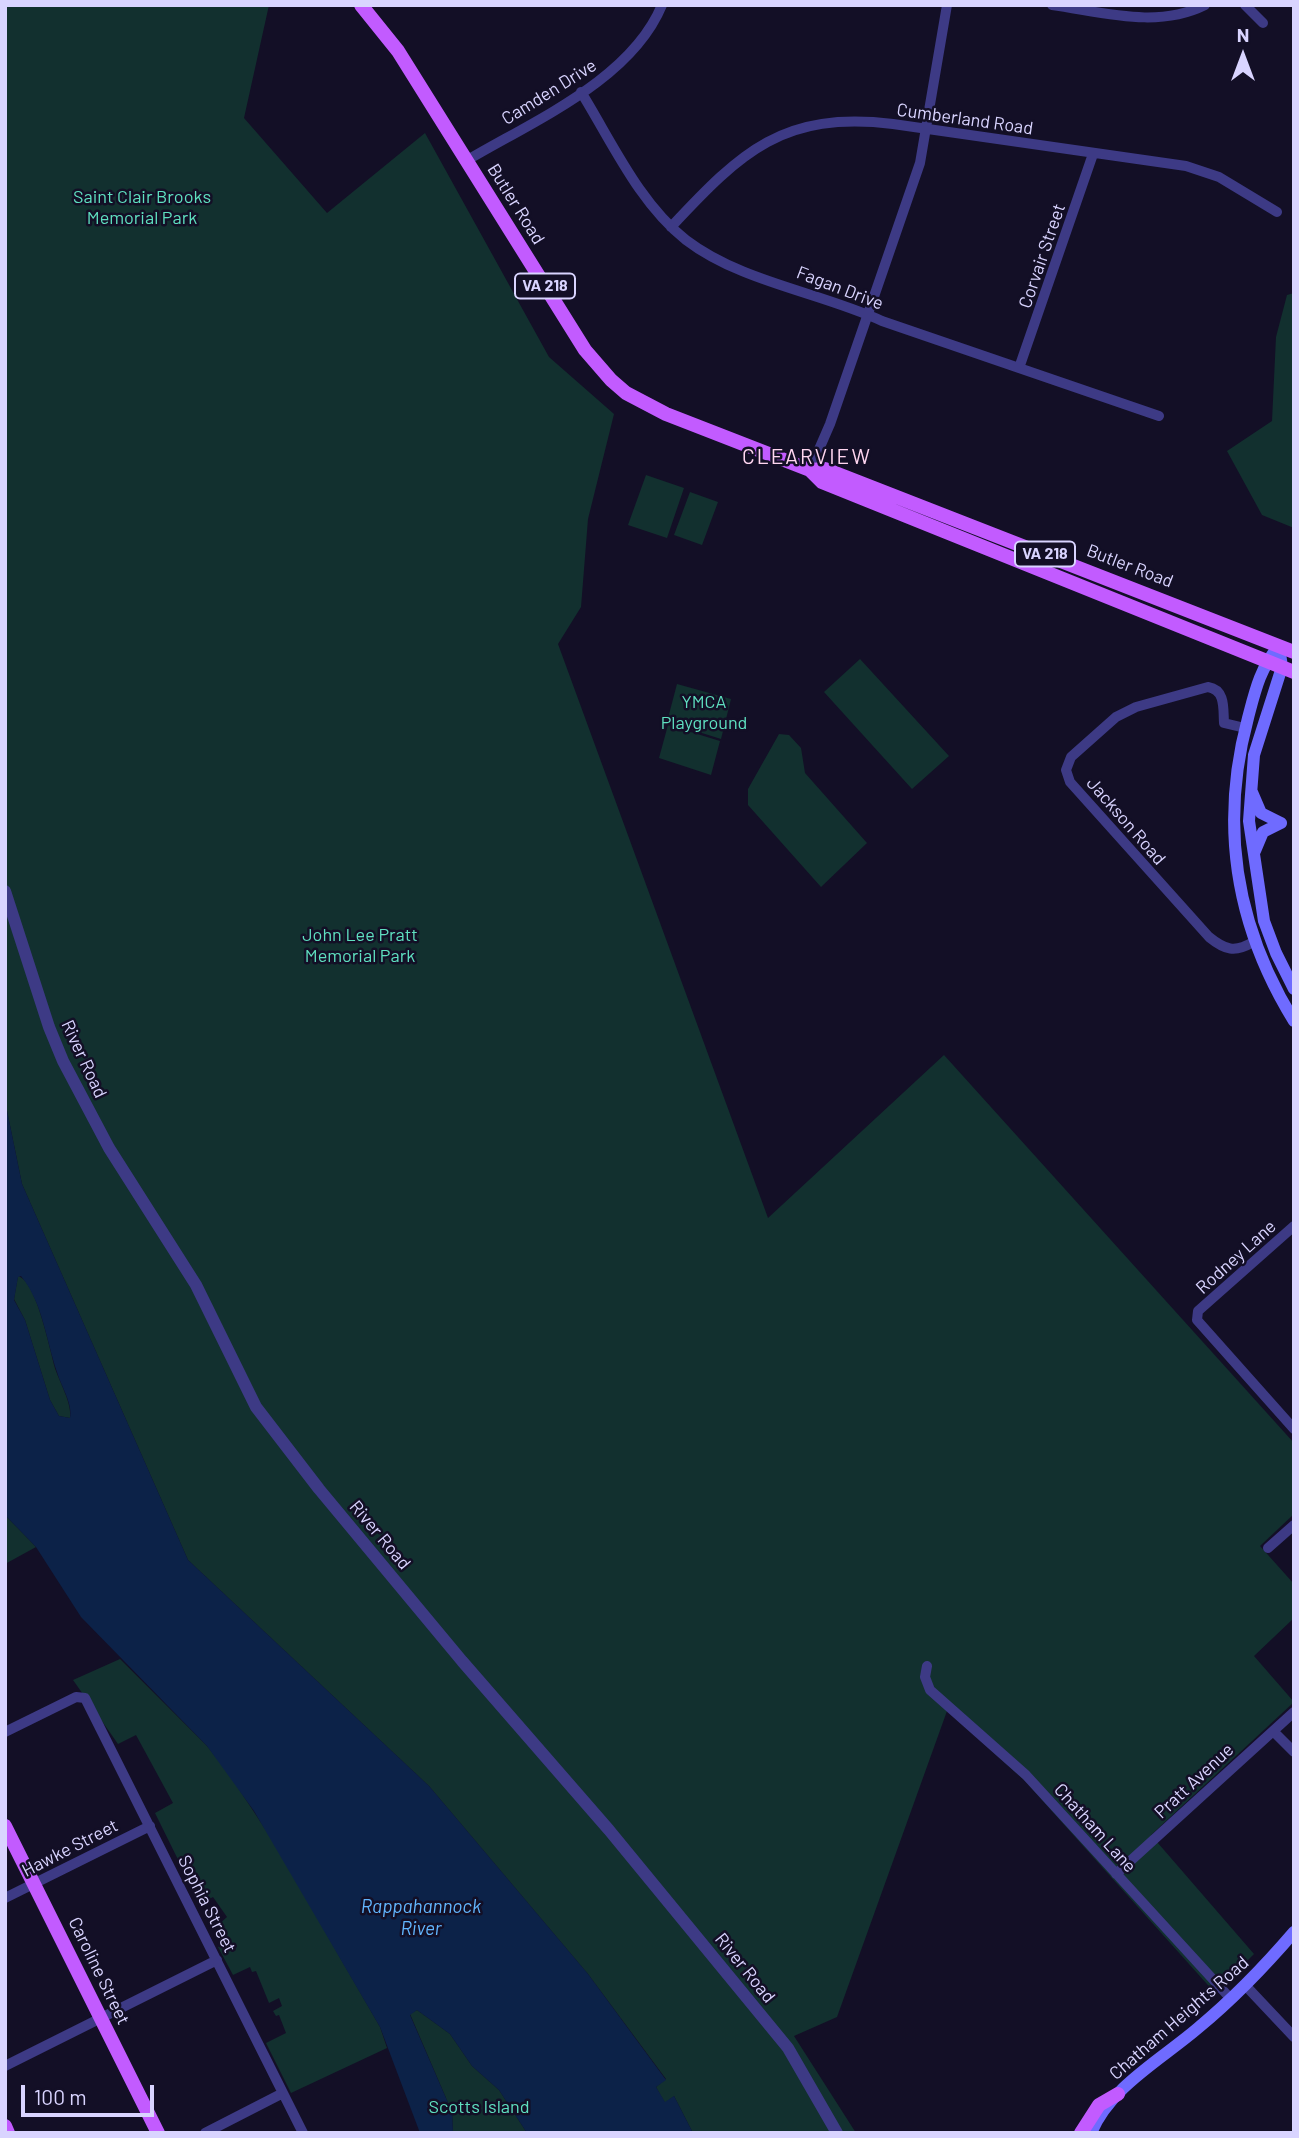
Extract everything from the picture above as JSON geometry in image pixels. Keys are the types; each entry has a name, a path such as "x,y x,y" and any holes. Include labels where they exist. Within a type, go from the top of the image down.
{"main road":[{"name":"Butler Road","path":"361,5 398,51 585,350 626,393 656,409 810,470 822,482 1266,661"},
{"name":"Butler Road","path":"810,470 825,469 1279,646"},
{"name":"VA 218","path":"1279,646 1294,652"},
{"path":"1293,986 1264,921 1253,859 1250,784 1254,755 1288,669 1279,646 1266,661 1258,679 1238,755 1234,825 1240,883 1253,942 1277,993 1294,1021"},
{"name":"VA 218","path":"1266,661 1288,669"},
{"path":"1250,784 1261,813 1281,823 1263,832 1253,859"},
{"name":"Caroline Street","path":"5,1826 158,2133"},
{"name":"Chatham Heights Road","path":"1118,2094 1245,1985 1294,1932"},
{"path":"1090,2131 1099,2105 1118,2094"},
{"path":"5,2126 8,2133"}],"street":[{"name":"Camden Drive","path":"467,161 611,72 635,49 653,24 662,5"},
{"path":"810,470 830,424 920,163 928,130 947,5"},
{"path":"1052,5 1151,18 1177,16 1205,5"},
{"path":"1245,5 1263,23"},
{"name":"Fagan Drive","path":"582,92 646,197 671,227 719,260 1159,416"},
{"name":"Cumberland Road","path":"671,227 711,184 744,156 793,130 848,121 928,130 1203,171 1235,185 1277,212"},
{"name":"Corvair Street","path":"1020,368 1093,154"},
{"name":"Jackson Road","path":"1245,729 1224,723 1222,696 1219,691 1209,687 1125,711 1071,757 1066,770 1070,782 1209,937 1226,949 1236,950 1253,942"},
{"name":"River Road","path":"5,891 49,1027 69,1072 109,1148 177,1251 256,1407 327,1499 609,1830 788,2048 838,2133"},
{"path":"1277,993 1293,986"},
{"name":"Rodney Lane","path":"1294,1226 1198,1311 1198,1324 1294,1429"},
{"path":"1268,1548 1294,1525"},
{"name":"Chatham Lane","path":"927,1666 925,1677 928,1688 1026,1775 1230,1998"},
{"name":"Sophia Street","path":"5,1732 76,1697 85,1698 303,2133"},
{"name":"Pratt Avenue","path":"1116,1874 1294,1712"},
{"path":"1273,1731 1294,1752"},
{"name":"Hawke Street","path":"5,1898 150,1826"},
{"path":"5,2066 217,1960"},
{"path":"1245,1985 1294,2037"},
{"path":"205,2133 283,2092"}],"green space":[{"path":"5,5 269,5 244,118 327,213 425,133 549,357 614,414 588,519 581,607 558,644 768,1218 944,1055 1294,1443 1294,1514 1260,1546 1294,1584 1294,1618 1254,1656 1294,1702 1151,1835 1254,1954 1215,1993 1024,1780 947,1711 837,2017 794,2036 856,2133 693,2133 674,2096 665,2103 656,2087 666,2079 588,1974 429,1786 188,1560 22,1184 5,1101"},
{"path":"1294,293 1294,528 1262,515 1227,451 1272,421 1276,337 1287,295"},
{"path":"646,475 684,488 667,538 628,525"},
{"path":"690,492 718,502 702,545 674,535"},
{"path":"860,659 949,756 912,789 824,692"},
{"name":"YMCA Playground","path":"677,684 731,699 721,739 667,722"},
{"path":"668,725 720,741 711,775 659,758"},
{"path":"779,734 789,735 801,748 805,773 867,843 821,887 748,805 748,789"},
{"path":"18,1276 25,1281 37,1303 56,1371 68,1401 70,1418 59,1416 50,1400 25,1320 14,1299"},
{"path":"5,1515 36,1547 5,1564"},
{"path":"120,1659 207,1746 227,1771 273,1841 380,2027 387,2048 291,2093 266,2043 286,2033 279,2015 276,2016 273,2011 282,2006 279,1998 269,2003 256,1971 252,1972 250,1967 233,1975 218,1947 227,1942 217,1926 227,1917 213,1897 200,1904 155,1813 173,1803 136,1735 118,1744 73,1680"},
{"name":"Scotts Island","path":"417,2010 450,2034 472,2066 499,2090 527,2133 453,2133 452,2112 410,2014"}],"water":[{"name":"Rappahannock River","path":"5,1101 22,1184 188,1560 429,1786 588,1974 666,2080 656,2087 665,2102 674,2096 693,2133 527,2133 499,2090 472,2066 450,2034 417,2010 410,2015 452,2112 453,2133 420,2133 380,2027 254,1811 207,1746 81,1617 36,1547 5,1515","holes":["21,1276 39,1310 68,1401 70,1418 59,1416 50,1400 25,1320 14,1300 18,1277"]}],"district":[{"name":"CLEARVIEW","path":"807,457"}],"park label":[{"name":"Saint Clair Brooks Memorial Park","path":"142,207"},
{"name":"John Lee Pratt Memorial Park","path":"360,946"}]}
